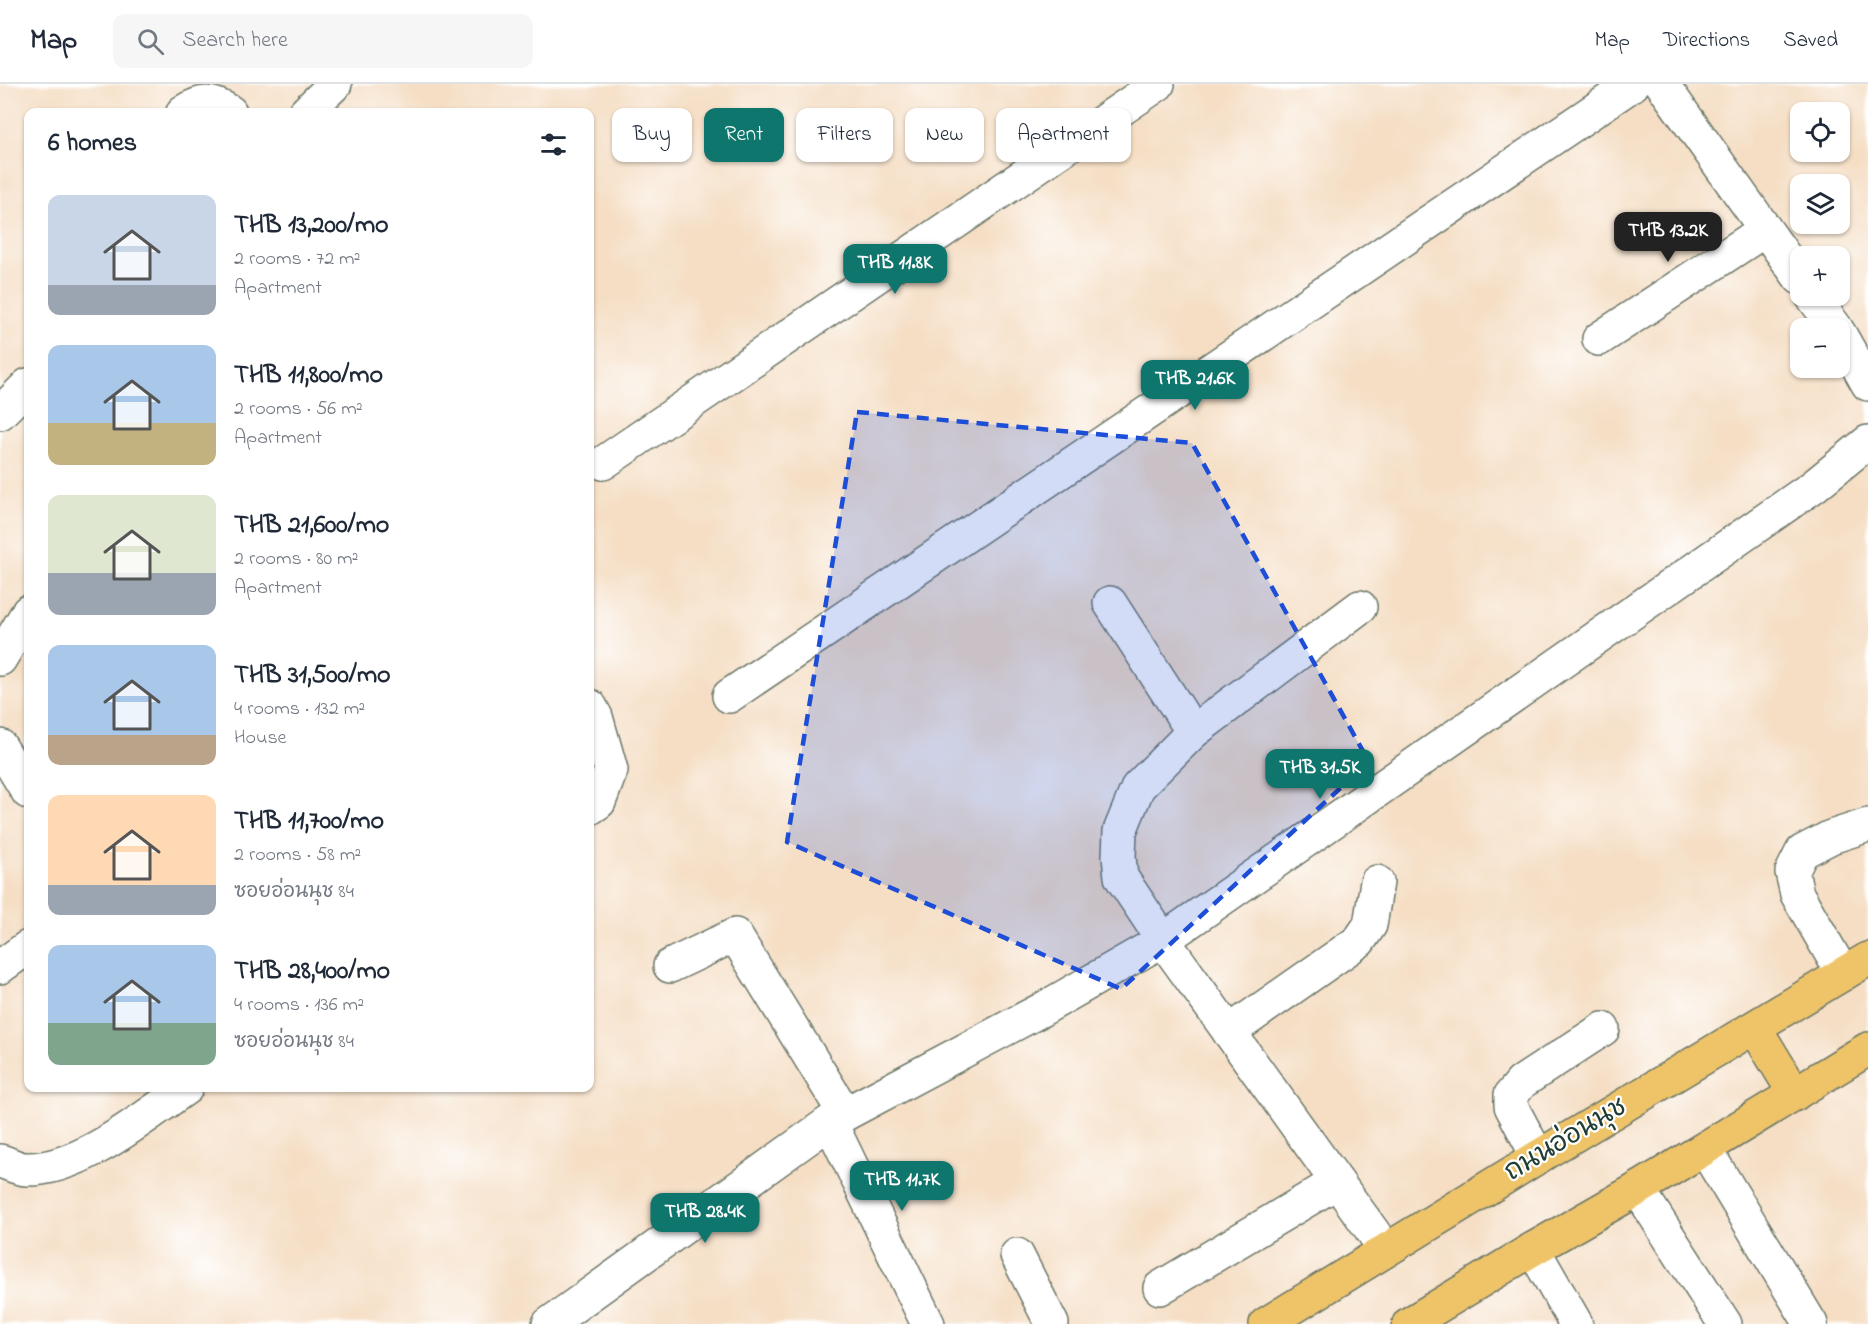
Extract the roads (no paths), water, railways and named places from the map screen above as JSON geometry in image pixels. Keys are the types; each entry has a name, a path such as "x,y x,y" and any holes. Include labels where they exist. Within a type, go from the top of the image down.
{"main road":[{"name":"ถนนอ่อนนุช","path":"1266,1324 1538,1157 1856,967"},
{"path":"1755,1028 1796,1094"},
{"path":"1422,1321 1533,1249 1705,1149 1868,1049"}],"street":[{"path":"310,108 335,84"},
{"path":"603,463 1158,84"},
{"path":"729,696 1633,84"},
{"path":"1662,84 1790,265"},
{"path":"190,108 196,104 215,103 223,108"},
{"path":"1599,339 1765,230"},
{"path":"1850,352 1868,384"},
{"path":"549,1324 837,1118 1041,1010 1163,940 1814,486 1868,442"},
{"path":"1110,603 1192,732"},
{"path":"1360,607 1192,732 1138,787 1120,831 1119,856 1122,877 1163,940 1386,1250"},
{"path":"0,658 24,619"},
{"path":"594,713 611,770 599,802 594,805"},
{"path":"0,746 24,785"},
{"path":"1856,967 1797,894 1792,872 1802,852 1831,837 1868,825"},
{"path":"1229,1032 1359,941 1370,925 1377,882"},
{"path":"670,966 735,935 837,1118 928,1324"},
{"path":"0,967 24,950"},
{"path":"1538,1157 1511,1106 1511,1095 1522,1082 1603,1029"},
{"path":"0,1161 25,1170 62,1164 116,1136 180,1092"},
{"path":"1705,1149 1811,1324"},
{"path":"1160,1288 1337,1182"},
{"path":"1638,1189 1725,1324"},
{"path":"1533,1249 1576,1324"},
{"path":"1017,1255 1052,1324"}]}
